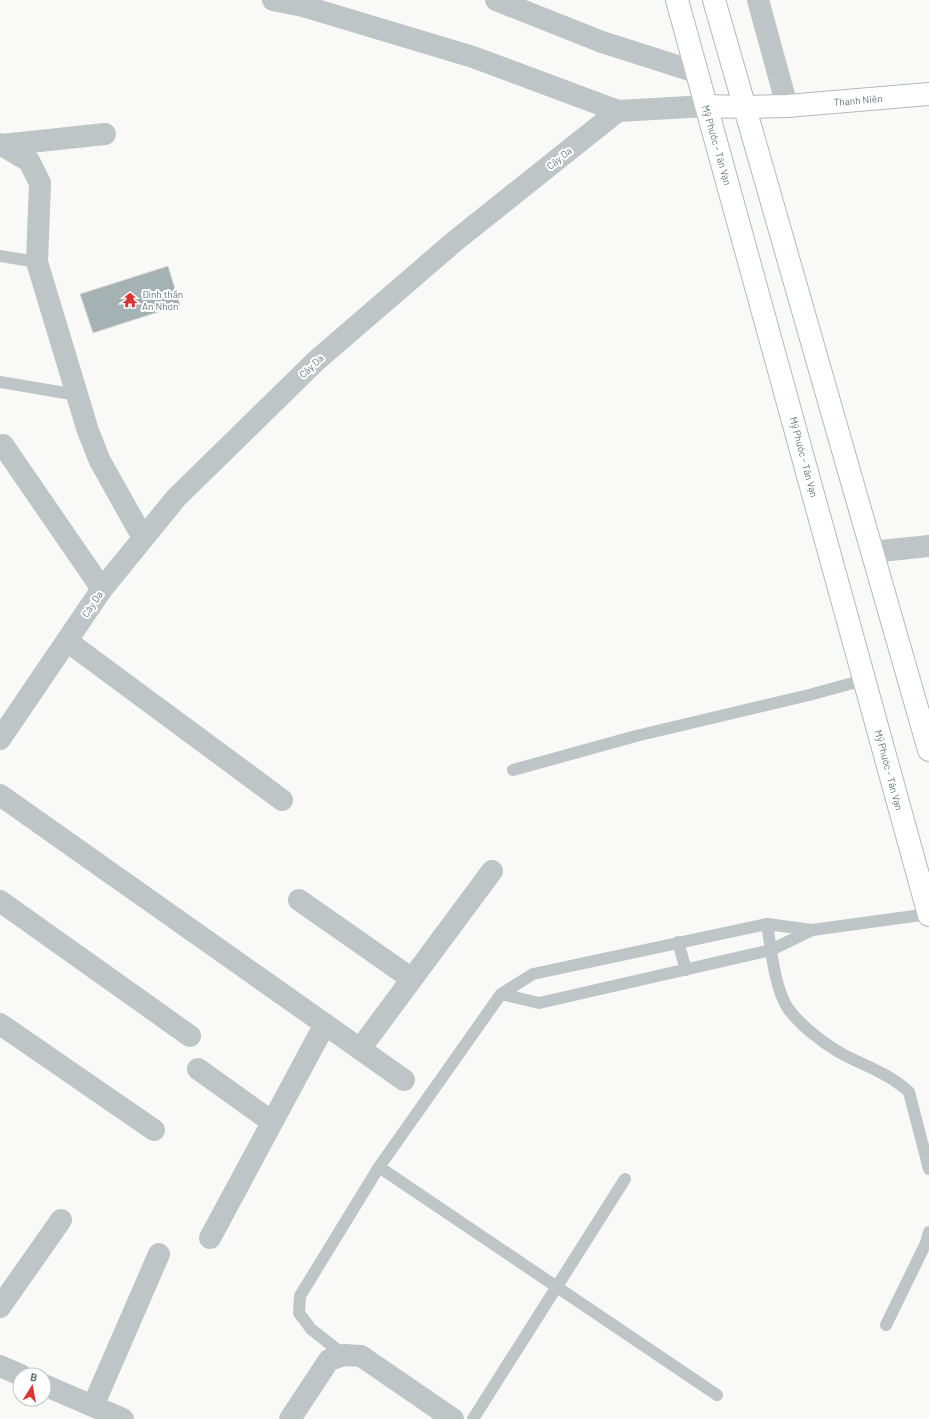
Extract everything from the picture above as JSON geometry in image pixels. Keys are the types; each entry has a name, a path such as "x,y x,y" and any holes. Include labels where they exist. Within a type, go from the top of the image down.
{"main road":[{"name":"Mỹ Phước - Tân Vạn","path":"677,0 748,253 929,915"},
{"path":"714,0 929,750"},
{"name":"Thanh Niên","path":"787,106 929,94"},
{"path":"706,106 787,106"}],"street":[{"path":"273,0 304,6 473,57 618,111 706,106"},
{"path":"496,0 602,42 696,72"},
{"path":"758,0 787,106"},
{"name":"Cây Da","path":"0,739 102,589 176,498 317,360 455,241 618,111"},
{"path":"1,145 105,134"},
{"path":"1,145 29,161 40,183 37,262 77,395 100,461 143,538"},
{"path":"3,445 102,589"},
{"path":"872,552 929,546"},
{"path":"67,641 282,800"},
{"path":"0,795 404,1080"},
{"path":"360,1049 492,871"},
{"path":"299,900 412,980"},
{"path":"0,901 190,1036"},
{"path":"0,1024 154,1130"},
{"path":"210,1238 325,1024"},
{"path":"198,1069 272,1122"},
{"path":"0,1307 61,1220"},
{"path":"93,1406 159,1254"},
{"path":"290,1419 329,1360 344,1355 361,1356 453,1419"},
{"path":"0,1366 12,1371"},
{"path":"52,1388 123,1419"}],"lane":[{"path":"0,256 37,262"},
{"path":"0,382 77,395"},
{"path":"513,770 636,736 809,695 864,680"},
{"path":"344,1355 311,1330 299,1313 300,1296 380,1166 502,994 533,974 767,924 812,930 929,915"},
{"path":"767,924 780,992 788,1007 811,1032 842,1054 900,1084 909,1092 929,1169"},
{"path":"502,994 540,1003 771,950 812,930"},
{"path":"678,942 686,970"},
{"path":"380,1166 717,1395"},
{"path":"473,1419 625,1180"},
{"path":"886,1325 926,1243 929,1232"}],"building":[{"name":"Đình thần An Nhơn","path":"168,266 180,305 93,333 80,294"}],"place":[{"name":"Đình thần An Nhơn","path":"130,300"}]}
